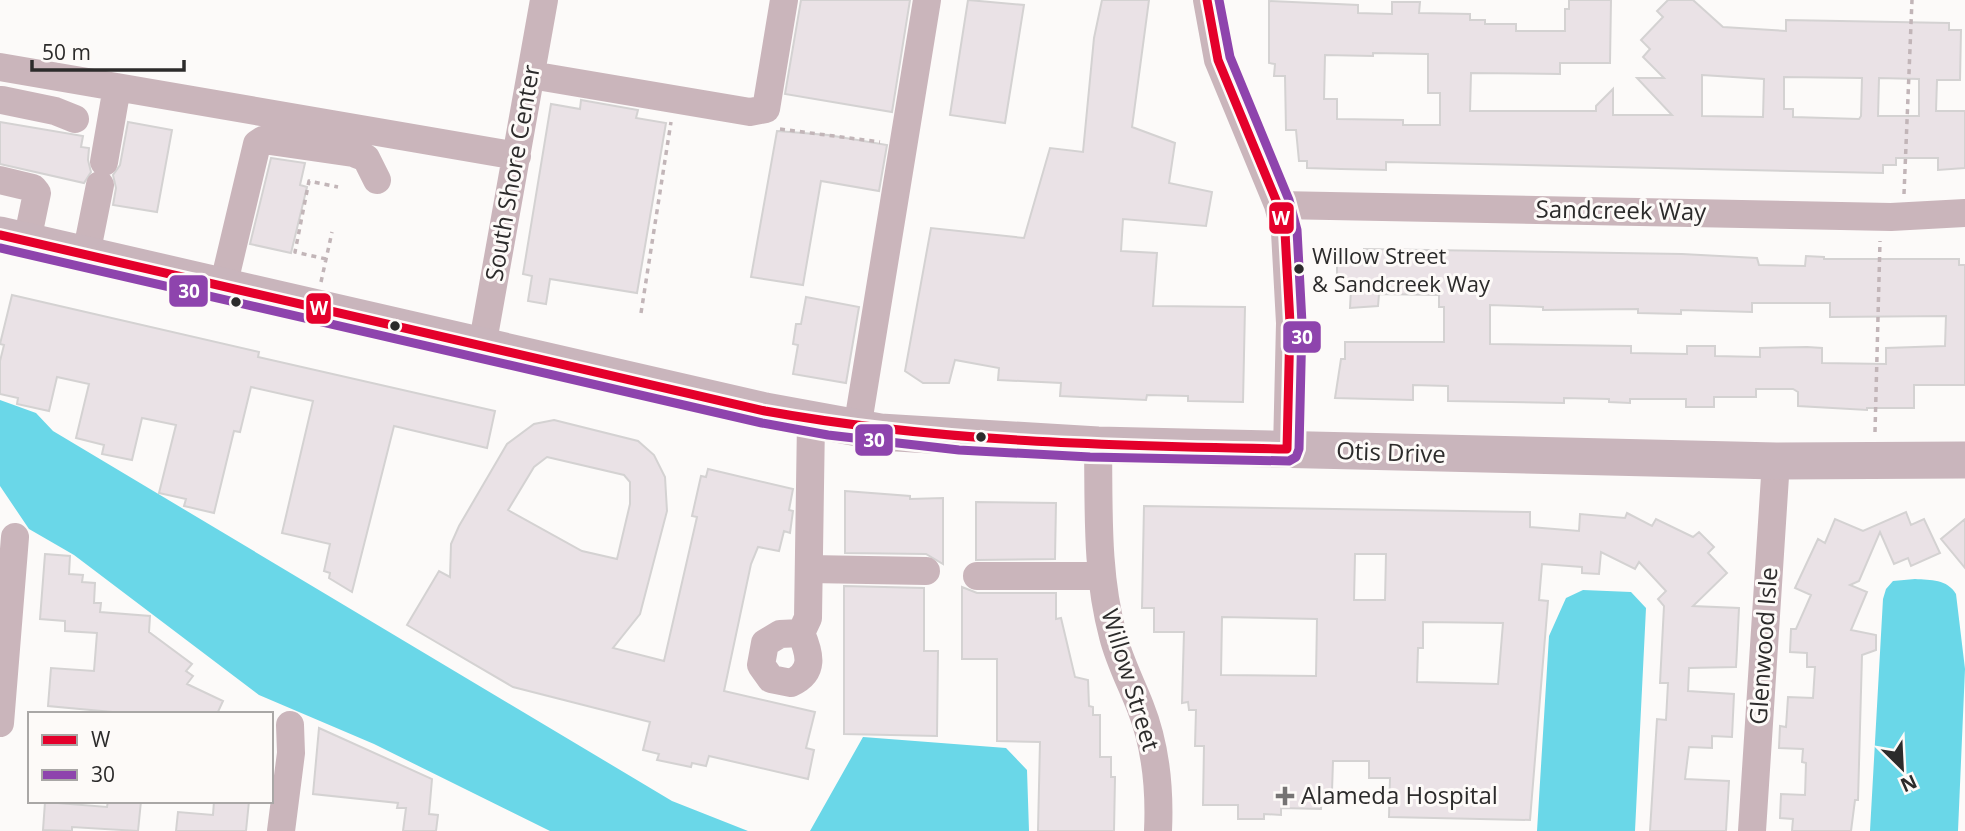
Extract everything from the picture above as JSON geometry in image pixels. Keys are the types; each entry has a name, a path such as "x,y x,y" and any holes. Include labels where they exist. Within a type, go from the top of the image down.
{"main road":[{"name":"Otis Drive","path":"13,238 482,347 857,429 947,438 1098,445 1776,461 1965,460"}],"street":[{"name":"South Shore Center","path":"482,347 544,0"},
{"path":"531,75 750,112 770,121 784,0"},
{"path":"857,429 927,0"},
{"path":"1207,0 1218,60 1278,205 1284,232 1289,278 1287,449"},
{"path":"60,78 65,115 1,100 2,67 517,156"},
{"path":"86,255 117,87"},
{"path":"223,287 257,144 263,140 354,153 366,158 377,180"},
{"path":"0,180 33,188 37,193 13,238"},
{"name":"Sandcreek Way","path":"1278,205 1891,217 1965,213"},
{"path":"801,633 808,618 811,421"},
{"name":"Willow Street","path":"1098,445 1101,576 1114,639 1148,729 1160,789 1158,831"},
{"name":"Glenwood Isle","path":"1752,831 1776,461"},
{"path":"0,723 15,537"},
{"path":"809,569 926,571"},
{"path":"977,576 1101,576"},
{"path":"281,831 291,753 290,725"}],"path":[{"path":"641,313 675,99"},
{"path":"770,121 783,128 904,135"},
{"path":"326,259 295,252 309,181 338,187"},
{"path":"315,308 332,232"}],"water":[{"path":"0,400 36,413 53,431 672,801 748,831 550,831 374,744 259,695 74,555 29,529 0,486"},
{"path":"1915,579 1943,583 1956,594 1965,669 1958,831 1870,831 1883,599 1886,589 1893,581"},
{"path":"1583,590 1631,592 1646,608 1635,831 1537,831 1549,636 1566,598"},
{"path":"863,737 1006,748 1027,770 1029,831 810,831"}],"building":[{"path":"801,0 910,0 892,112 785,94"},
{"path":"968,0 1024,5 1005,123 950,115"},
{"path":"1102,0 1149,0 1132,127 1175,143 1169,183 1212,192 1206,226 1123,219 1121,251 1157,253 1153,306 1245,307 1243,402 1188,401 1188,396 1147,395 1146,400 1060,396 1061,383 998,380 999,368 955,360 949,383 923,383 905,371 931,228 1024,238 1050,148 1083,152 1094,38"},
{"path":"1569,0 1611,0 1610,63 1560,63 1560,74 1471,73 1470,111 1596,111 1596,106 1613,89 1613,115 1672,115 1637,78 1664,78 1643,57 1650,49 1641,40 1663,17 1657,11 1668,0 1693,0 1723,27 1786,31 1786,20 1949,23 1949,30 1961,30 1960,80 1937,80 1936,111 1965,111 1965,168 1938,170 1938,158 1896,158 1896,165 1883,165 1883,173 1386,162 1386,170 1307,168 1307,161 1299,161 1296,130 1286,130 1285,76 1274,76 1275,64 1269,63 1269,1 1358,5 1358,13 1392,14 1392,2 1420,2 1419,13 1470,14 1470,20 1485,20 1485,24 1516,24 1516,31 1565,31 1565,9 1569,9","holes":["1373,53 1428,54 1428,93 1440,93 1440,125 1403,125 1403,120 1337,119 1337,99 1324,99 1325,55 1373,56","1702,75 1764,79 1763,117 1702,116","1784,77 1862,78 1859,119 1793,117 1793,109 1784,109","1879,78 1919,79 1919,116 1878,116"]},
{"path":"581,100 638,110 636,118 666,123 637,293 550,279 546,304 528,301 532,276 523,274 551,104 580,109"},
{"path":"0,122 83,136 81,147 89,148 91,172 84,183 0,164"},
{"path":"128,122 172,130 157,212 113,205 116,188 113,175 120,165"},
{"path":"777,131 828,135 887,145 879,191 821,181 803,285 751,277"},
{"path":"271,158 305,163 300,185 307,187 291,253 250,244"},
{"path":"1364,249 1682,254 1757,258 1759,265 1805,266 1806,256 1824,259 1959,259 1959,265 1965,265 1965,385 1914,385 1914,408 1867,410 1798,406 1798,392 1793,389 1756,389 1756,397 1714,397 1714,407 1686,407 1686,399 1630,399 1630,403 1609,402 1609,399 1564,398 1564,403 1448,401 1448,386 1413,385 1413,400 1335,398 1341,359 1345,359 1345,342 1444,342 1444,307 1439,307 1439,295 1379,294 1378,306 1350,308 1351,289 1343,289 1343,278 1337,278 1337,255 1364,255","holes":["1752,303 1830,303 1830,317 1946,316 1945,346 1886,348 1886,364 1822,363 1822,348 1807,347 1760,348 1760,357 1715,356 1715,346 1687,346 1687,354 1631,353 1631,346 1490,344 1490,305 1543,307 1543,310 1638,309 1638,313 1681,314 1681,310 1752,312"]},
{"path":"12,295 259,352 258,357 495,411 487,448 394,426 352,592 329,578 330,573 324,571 330,544 282,533 313,401 251,387 240,432 234,431 214,513 184,506 186,499 159,493 176,425 142,418 132,460 102,454 104,445 76,438 89,384 57,377 49,411 17,404 18,398 0,394 0,361 4,345 0,344"},
{"path":"806,297 859,307 846,383 793,374 798,345 793,344 796,324 801,324"},
{"path":"554,420 638,441 654,455 665,477 667,511 640,614 613,648 664,661 697,517 692,516 701,476 706,477 708,469 793,489 789,510 793,511 790,533 784,531 779,551 758,547 751,564 724,691 815,712 806,748 814,750 808,779 709,756 706,766 692,763 691,767 657,760 659,754 643,750 650,722 513,687 407,625 439,571 450,577 451,544 507,444 534,424","holes":["547,457 624,475 630,482 630,504 617,559 582,551 508,510 534,467"]},
{"path":"845,491 910,496 910,499 943,498 943,564 926,554 845,553"},
{"path":"976,502 1056,503 1055,559 976,560"},
{"path":"1144,506 1530,512 1530,527 1579,531 1580,514 1625,518 1627,513 1652,526 1656,519 1693,537 1699,532 1714,547 1708,553 1727,573 1693,606 1739,608 1736,667 1689,668 1688,691 1734,694 1732,737 1712,736 1712,748 1689,747 1685,779 1729,781 1726,831 1650,831 1657,719 1666,720 1668,683 1660,683 1664,606 1658,599 1666,591 1639,562 1635,569 1601,552 1599,574 1582,573 1582,567 1542,564 1539,600 1548,601 1530,820 1389,817 1390,778 1369,778 1369,761 1333,761 1332,791 1322,791 1321,809 1281,808 1281,815 1264,814 1264,819 1238,819 1238,805 1203,805 1204,746 1195,746 1196,710 1189,710 1188,702 1182,703 1184,632 1154,632 1154,608 1142,608","holes":["1355,554 1386,554 1385,600 1354,600","1222,617 1317,619 1316,676 1221,675","1423,622 1503,623 1498,684 1417,682 1418,648 1423,648"]},
{"path":"1906,512 1911,525 1924,519 1940,553 1911,566 1908,558 1894,564 1880,532 1859,581 1850,585 1867,592 1851,630 1876,635 1876,650 1862,655 1858,800 1855,800 1851,831 1792,831 1793,819 1780,818 1781,794 1805,795 1806,763 1802,762 1803,749 1779,748 1780,726 1786,727 1788,697 1813,698 1815,667 1807,667 1807,653 1790,652 1791,629 1796,629 1811,595 1795,588 1818,539 1825,543 1835,519 1863,531"},
{"path":"1965,519 1965,568 1941,539"},
{"path":"45,554 70,556 69,574 83,575 82,582 95,583 94,603 101,603 100,612 150,616 149,632 192,664 186,671 193,676 187,684 223,701 218,712 112,712 48,706 51,668 94,671 97,633 65,631 65,621 40,619"},
{"path":"844,586 924,588 924,651 938,651 937,736 844,734"},
{"path":"962,587 977,593 1056,593 1056,619 1061,618 1075,677 1088,680 1089,706 1093,707 1093,715 1100,715 1100,757 1111,757 1111,777 1115,777 1114,831 1038,831 1040,742 997,741 997,659 962,659"},
{"path":"319,728 432,779 429,814 438,815 436,831 403,831 406,808 397,808 398,803 313,794"},
{"path":"45,803 107,807 108,803 141,803 138,831 72,827 72,831 43,830"},
{"path":"214,803 249,803 246,831 176,831 178,812 213,815"}],"transit line":[{"name":"W","path":"1207,0 1218,60 1278,205 1285,232 1290,323 1287,449"},
{"name":"30","path":"0,248 762,423 828,435 959,450 1090,457 1289,461 1296,457 1299,449 1302,323 1297,230 1289,200 1230,57 1219,0"},
{"name":"W","path":"0,235 765,411 895,430 960,436 1091,444 1287,449"}],"place":[{"name":"Willow Street & Sandcreek Way","path":"1299,269"},
{"name":"Alameda Hospital","path":"1285,796"}]}
